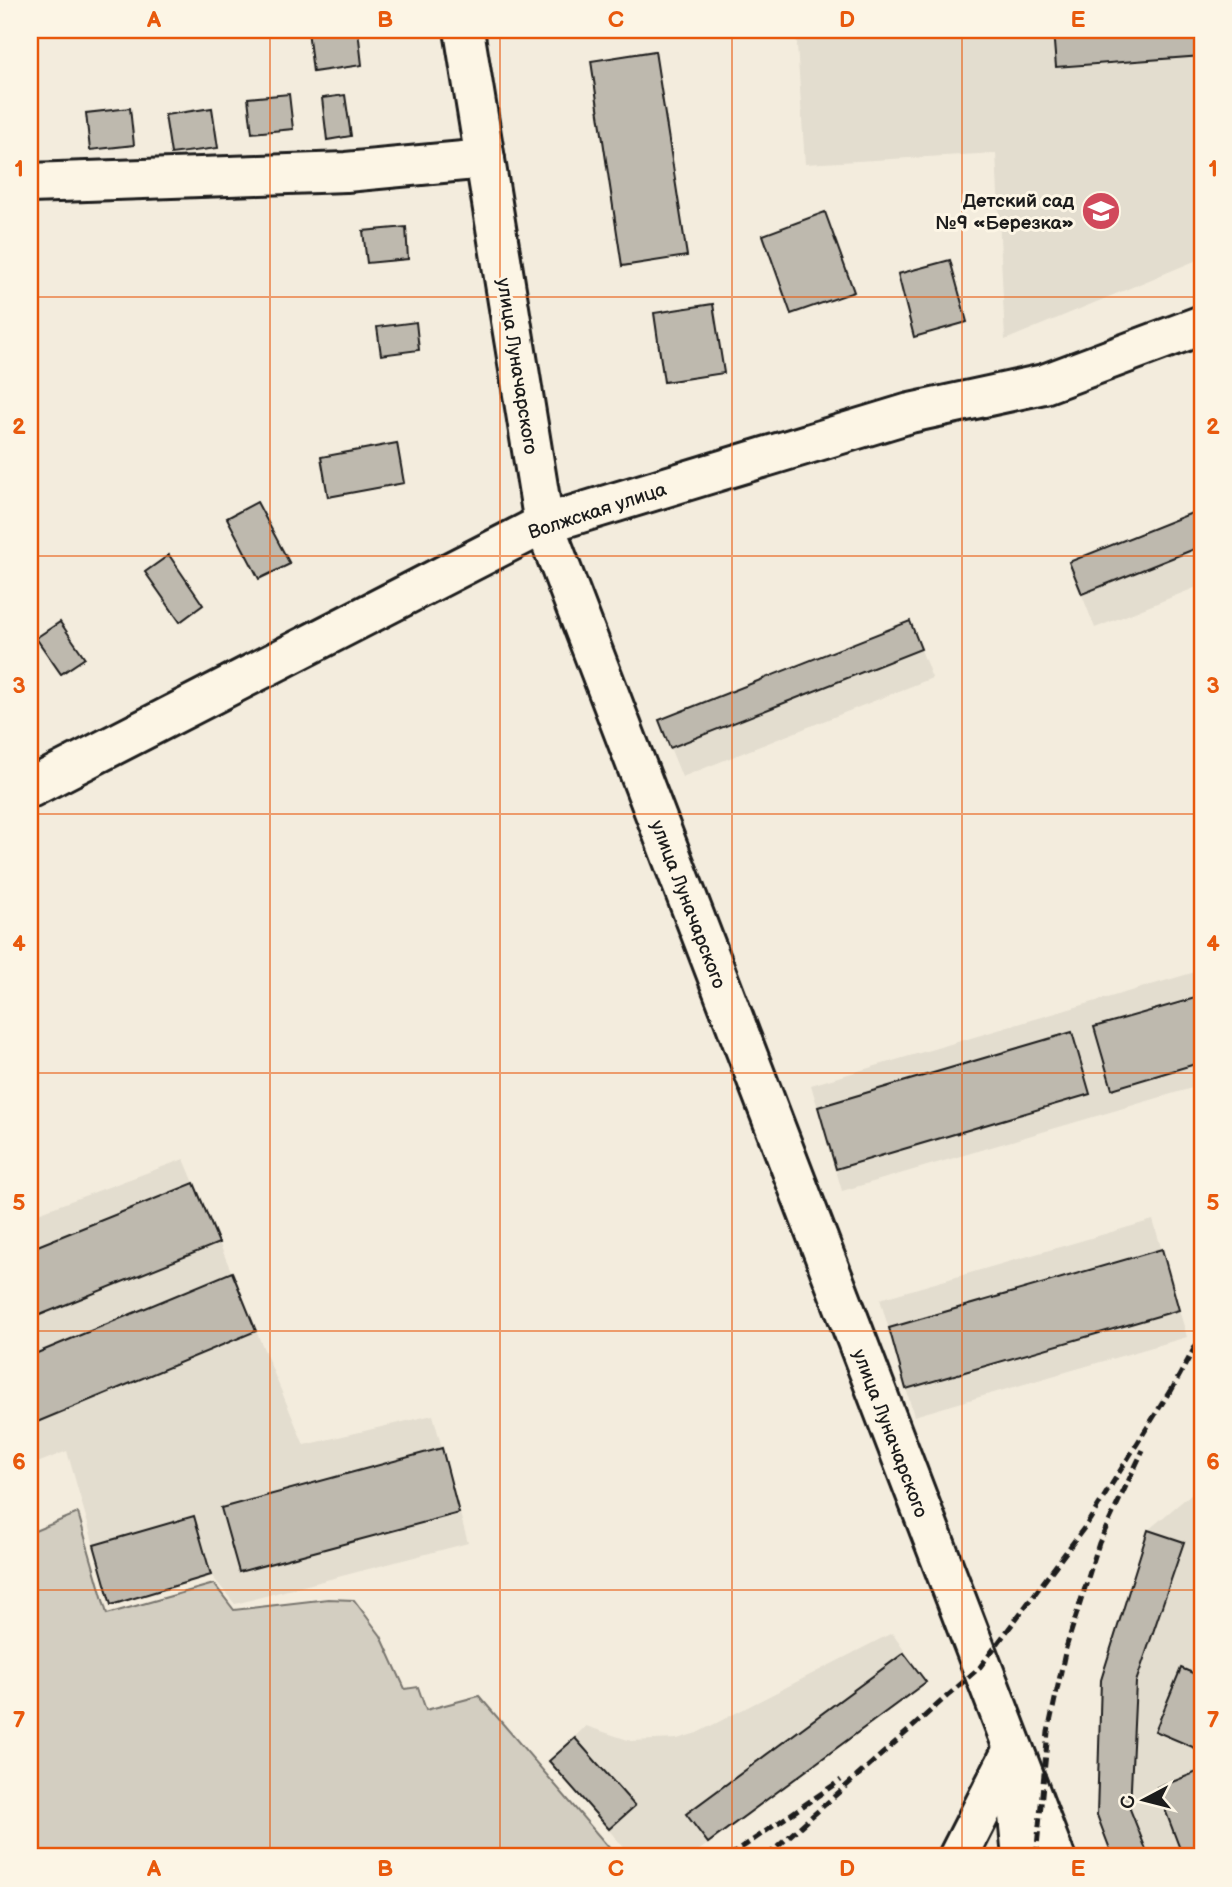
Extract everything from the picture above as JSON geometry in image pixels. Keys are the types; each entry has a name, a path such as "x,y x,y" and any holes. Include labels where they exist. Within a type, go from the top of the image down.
{"street":[{"name":"улица Луначарского","path":"464,30 544,524 1012,1751"},
{"path":"30,183 346,172 485,159"},
{"name":"Волжская улица","path":"30,788 544,524 910,413 1044,384 1202,325"},
{"path":"958,1857 1012,1751"},
{"path":"1012,1751 1022,1857"},
{"path":"1012,1751 1055,1857"}],"shaded area":[{"name":"Детский сад №9 «Березка»","path":"796,30 1202,30 1202,258 1005,340 996,153 805,164"},
{"path":"1202,509 1202,585 1095,628 1069,562"},
{"path":"910,621 932,678 682,777 659,720"},
{"path":"1202,970 1202,1085 842,1191 811,1085"},
{"path":"184,1159 304,1445 433,1415 468,1543 235,1604 211,1575 111,1605 67,1451 30,1466 30,1216"},
{"path":"1153,1220 1187,1337 914,1416 880,1299"},
{"path":"1202,1485 1202,1857 1113,1857 1097,1815 1101,1680 1148,1530"},
{"path":"78,1513 107,1614 214,1584 234,1610 328,1599 354,1600 381,1636 405,1689 418,1687 426,1710 479,1696 617,1857 30,1857 30,1533"},
{"path":"892,1633 926,1682 690,1857 632,1857 549,1761 586,1726 631,1741 677,1739 697,1733"}],"building":[{"path":"308,30 358,30 362,65 313,72"},
{"path":"1053,30 1202,30 1202,56 1056,67"},
{"path":"655,51 687,256 622,266 591,61"},
{"path":"289,94 293,129 252,133 248,98"},
{"path":"345,95 351,136 327,140 322,98"},
{"path":"130,108 134,145 90,150 86,113"},
{"path":"212,108 218,148 171,154 165,115"},
{"path":"825,212 854,292 791,314 763,235"},
{"path":"406,227 408,259 367,263 363,231"},
{"path":"950,260 967,322 914,337 898,274"},
{"path":"713,304 724,373 664,382 654,313"},
{"path":"416,322 419,350 381,355 377,327"},
{"path":"397,443 404,483 328,497 321,457"},
{"path":"257,502 290,564 259,579 227,518"},
{"path":"1202,509 1202,546 1082,594 1069,562"},
{"path":"169,555 203,605 180,622 145,572"},
{"path":"910,621 921,649 670,748 659,720"},
{"path":"60,622 85,658 61,674 36,638"},
{"path":"1202,996 1202,1062 1112,1089 1094,1027"},
{"path":"1072,1032 1090,1094 836,1169 818,1107"},
{"path":"194,1183 219,1243 30,1319 30,1249"},
{"path":"1162,1249 1179,1310 906,1389 889,1328"},
{"path":"232,1272 256,1331 30,1425 30,1356"},
{"path":"442,1448 459,1513 239,1572 221,1508"},
{"path":"194,1516 211,1575 111,1605 94,1545"},
{"path":"1148,1530 1184,1542 1136,1682 1130,1809 1149,1857 1113,1857 1097,1815 1101,1680"},
{"path":"904,1653 926,1682 708,1843 686,1814"},
{"path":"1181,1668 1202,1677 1202,1751 1155,1731"},
{"path":"575,1738 635,1806 609,1829 549,1761"},
{"path":"1202,1770 1202,1857 1183,1857 1157,1788"}],"railway":[{"path":"1170,1393 1202,1334"},
{"path":"766,1857 980,1667 1087,1524 1173,1386"},
{"path":"1036,1857 1048,1732 1066,1648 1099,1543 1143,1450"},
{"path":"728,1857 841,1780"}],"place":[{"name":"Детский сад №9 «Березка»","path":"1101,211"}]}
